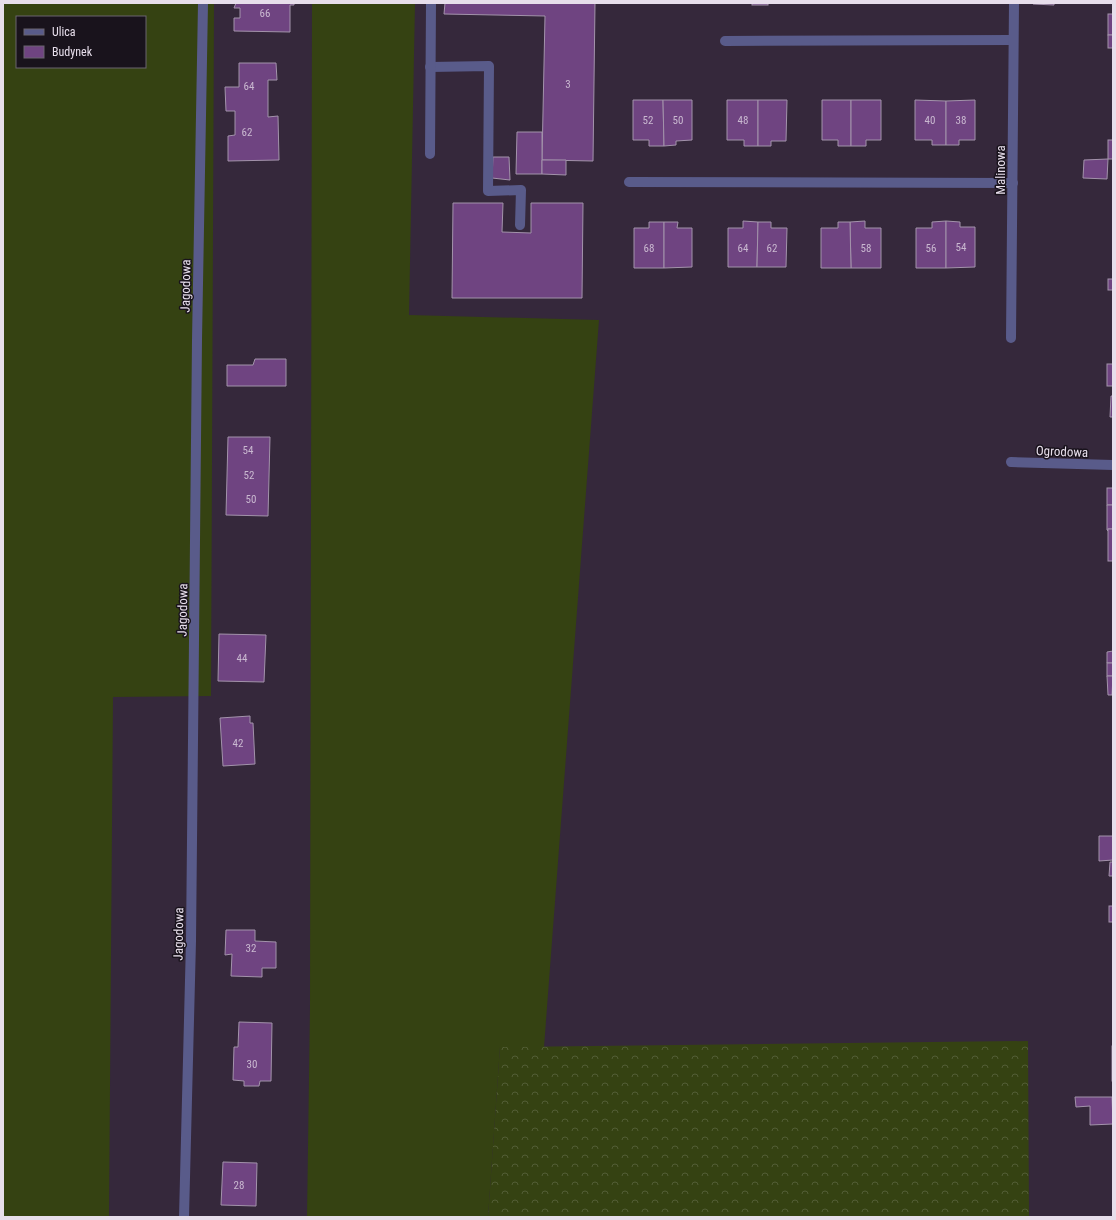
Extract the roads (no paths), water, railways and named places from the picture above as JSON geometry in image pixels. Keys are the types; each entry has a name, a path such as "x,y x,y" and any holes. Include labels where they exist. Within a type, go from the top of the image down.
{"street":[{"name":"Jagodowa","path":"184,1217 191,940 197,356 203,3"},
{"path":"430,154 431,3"},
{"name":"Malinowa","path":"1011,338 1014,3"},
{"path":"725,41 1013,40"},
{"path":"430,67 489,66 488,191 520,190 520,225"},
{"path":"629,182 1013,183"},
{"name":"Ogrodowa","path":"1010,462 1113,465"}]}
